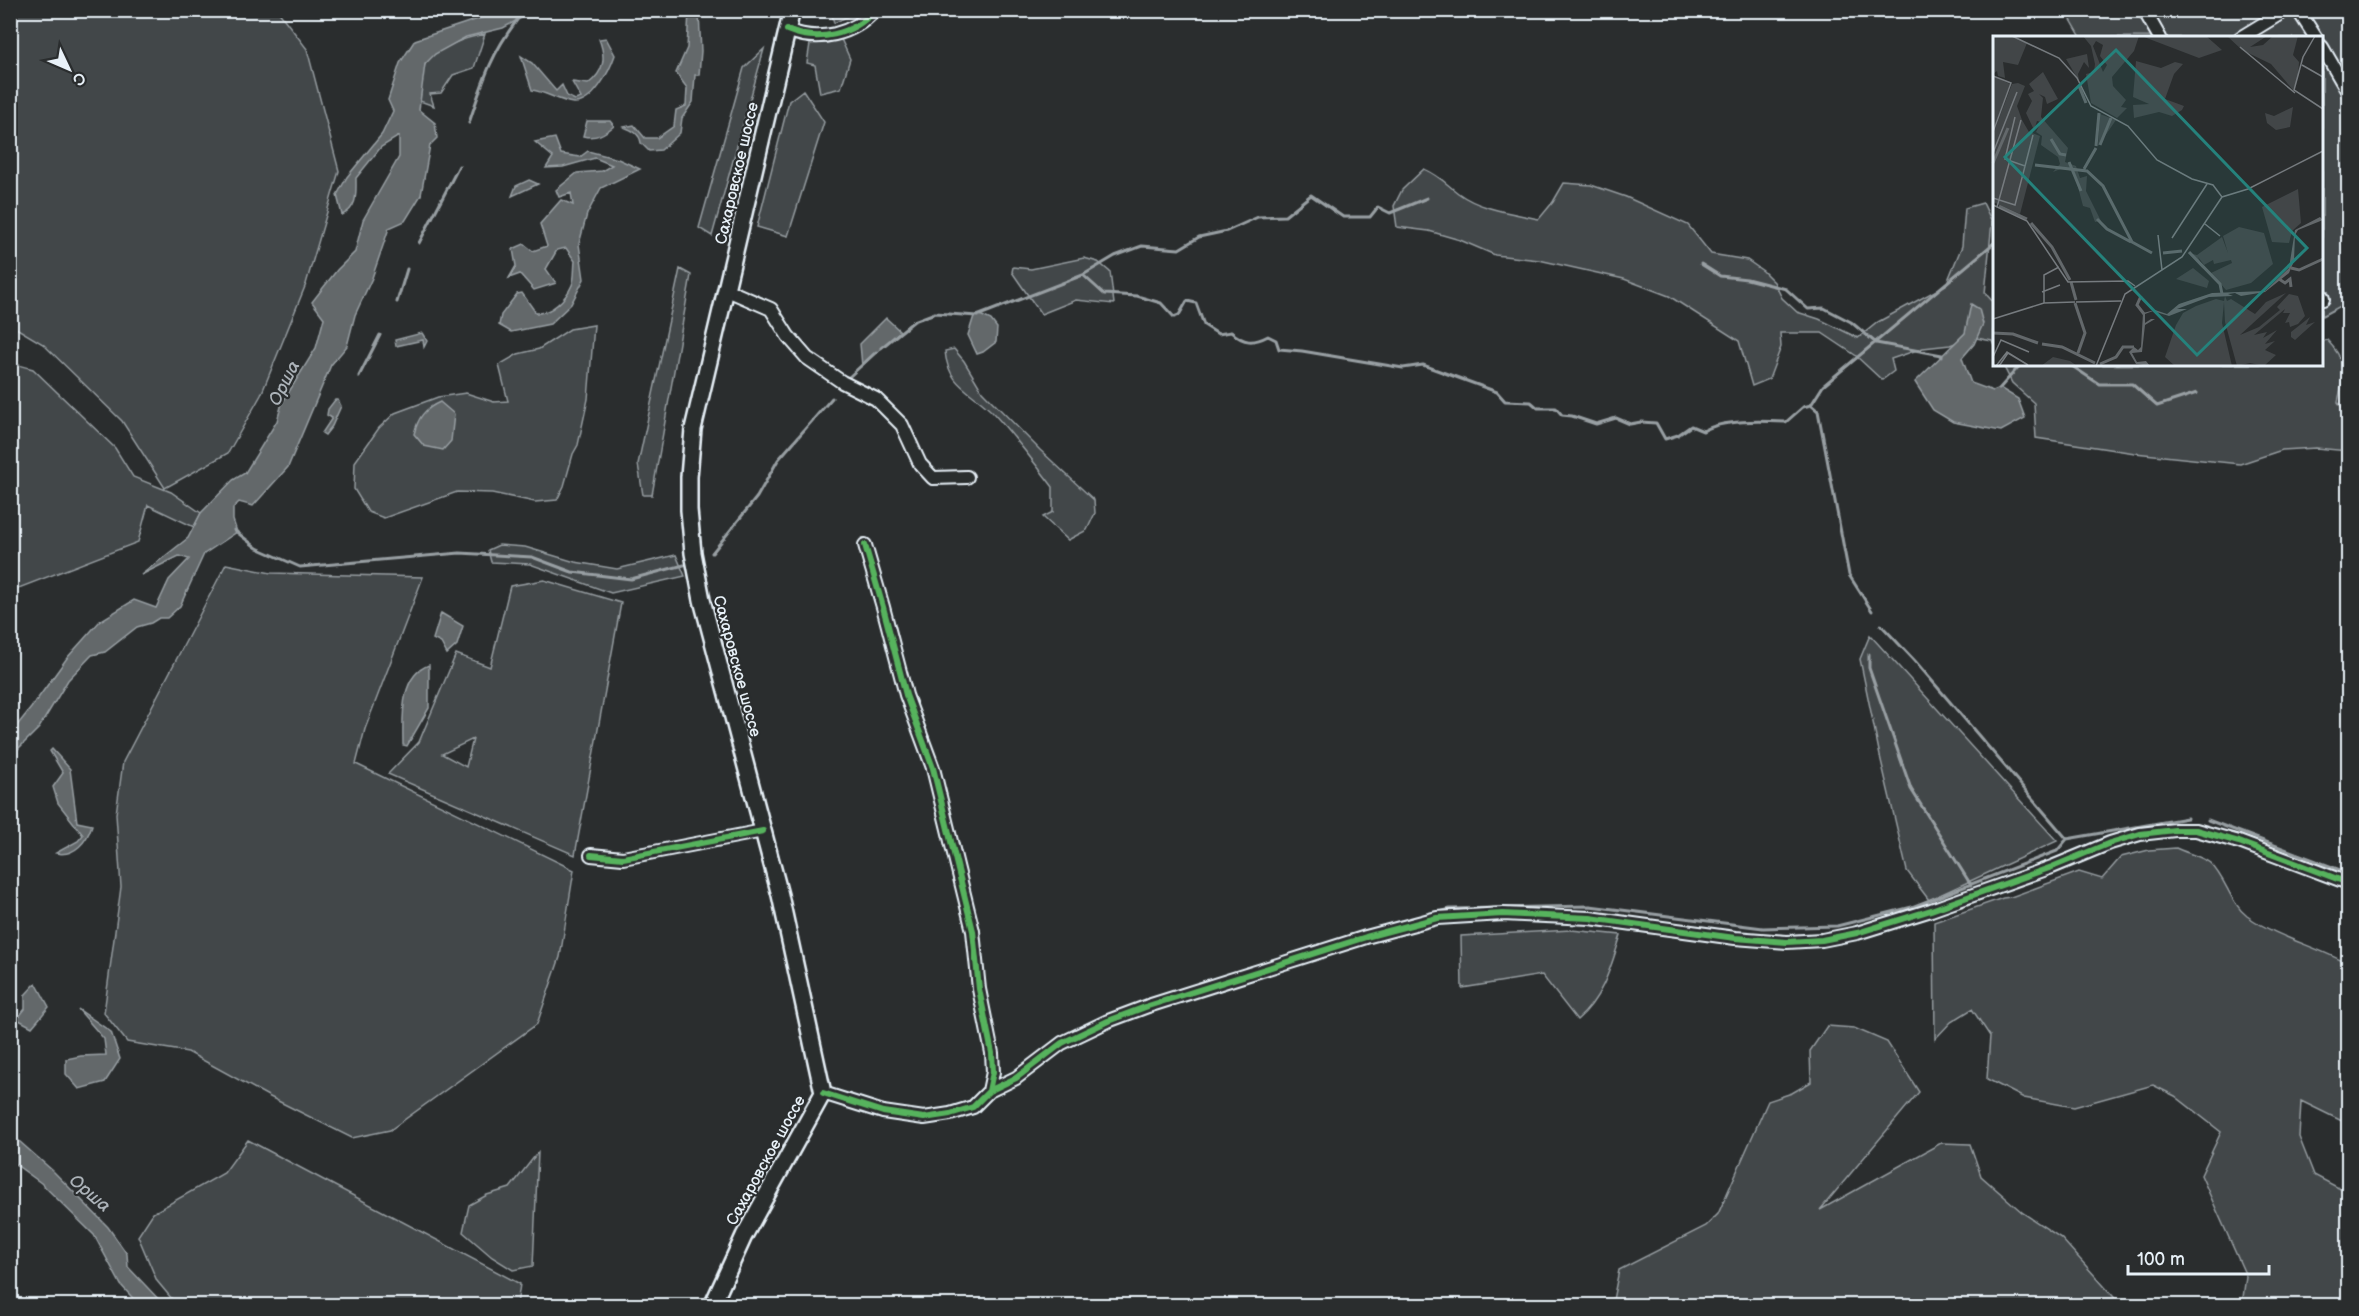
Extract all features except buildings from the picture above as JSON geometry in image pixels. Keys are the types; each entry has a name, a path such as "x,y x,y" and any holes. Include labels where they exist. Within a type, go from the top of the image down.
{"main road":[{"name":"Сахаровское шоссе","path":"712,1305 744,1236 823,1093 800,980 702,600 690,526 689,477 693,429 792,10"}],"street":[{"path":"787,30 802,36 829,36 845,32 866,20 875,10"},
{"path":"2144,10 2159,36"},
{"path":"2243,36 2286,10"},
{"path":"2298,10 2315,36"},
{"path":"2323,49 2349,92"},
{"path":"727,290 771,309 788,336 807,358 842,382 876,399 902,425 920,464 933,478 967,477"},
{"path":"865,545 906,695 933,768 973,931 979,989 992,1053 993,1072 989,1091"},
{"path":"823,1093 883,1112 924,1118 950,1114 973,1107 989,1091 1016,1078 1062,1043 1107,1021 1366,937 1437,918 1503,914 1590,918 1735,938 1786,942 1822,940 1857,933 1931,910 2052,867 2110,843 2140,834 2175,830 2196,830 2239,842 2349,884"},
{"path":"591,855 623,858 763,831"}],"shaded area":[{"path":"11,10 278,11 307,49 339,171 306,284 261,395 228,453 165,488 122,421 43,344 11,325"},
{"path":"831,10 859,11 834,23"},
{"path":"502,11 530,11 503,28 466,37 435,54 425,64 419,110 435,123 437,138 430,145 421,195 405,221 389,228 372,278 355,315 347,346 331,365 288,467 253,506 239,502 233,508 233,520 237,532 204,554 180,606 167,618 159,618 137,627 105,652 92,655 68,680 39,728 18,749 11,762 11,733 67,658 100,621 134,600 156,608 169,580 189,559 179,556 141,575 188,538 201,513 233,480 245,473 277,421 282,403 316,348 324,318 312,302 337,270 355,252 363,220 399,157 399,136 381,147 356,178 356,194 353,204 342,215 337,195 347,177 382,134 393,111 388,100 400,63 415,40"},
{"path":"689,11 699,14 701,51 699,75 695,75 693,102 682,118 680,133 661,150 649,151 633,131 624,127 634,125 645,138 657,138 674,126 676,110 686,106 687,88 676,73 687,48"},
{"path":"2066,11 2348,11 2348,302 2323,315 2323,36 2080,36"},
{"path":"485,34 474,68 453,75 441,93 430,94 434,106 420,101 423,71 431,57 453,44"},
{"path":"606,38 615,55 600,85 587,98 573,103 532,90 521,56 532,63 556,91 562,85 567,96 575,100 581,98 572,82 588,84 598,74 603,58 599,39"},
{"path":"841,39 850,59 841,88 820,93 815,65 807,63 810,44"},
{"path":"764,49 712,236 699,228 744,68"},
{"path":"803,90 824,122 788,236 757,227 789,101"},
{"path":"587,121 610,121 614,126 600,135 583,136"},
{"path":"555,138 561,154 580,157 588,151 618,159 640,169 601,188 587,214 579,244 584,279 571,304 550,324 511,332 499,325 501,315 517,294 522,293 536,313 547,311 562,300 572,285 575,261 566,248 557,250 546,269 556,283 534,290 520,274 509,278 516,266 513,249 524,244 533,251 547,246 540,224 561,200 573,205 571,193 559,197 556,190 577,173 602,171 612,165 595,158 563,167 546,168 553,157 535,142"},
{"path":"1424,169 1467,199 1497,210 1539,219 1553,202 1564,183 1591,185 1626,197 1688,225 1711,254 1747,260 1763,271 1774,282 1782,298 1797,312 1819,319 1858,338 1878,322 1946,285 1962,246 1965,208 1983,203 1992,222 1985,293 1993,302 1993,344 1992,341 1971,337 1950,345 1923,348 1891,359 1894,371 1882,380 1855,355 1822,333 1780,333 1781,347 1769,379 1752,386 1739,341 1669,296 1624,279 1539,260 1495,255 1460,240 1429,231 1397,227 1394,206 1402,190"},
{"path":"529,180 538,184 512,196 516,186"},
{"path":"1084,258 1098,262 1110,272 1114,304 1076,300 1041,314 1012,272 1013,267 1031,269"},
{"path":"680,269 691,275 652,495 643,495 638,464"},
{"path":"1971,304 1979,309 1983,324 1974,344 1962,358 1971,383 1993,391 2000,388 2018,399 2025,418 2001,431 1953,422 1933,410 1915,382 1965,333"},
{"path":"980,315 991,320 997,328 996,342 977,354 968,335 974,316"},
{"path":"886,318 900,331 862,366 860,344"},
{"path":"594,325 588,399 578,445 557,500 535,502 492,493 457,492 384,518 368,512 354,489 355,462 379,428 395,413 438,397 466,393 494,402 508,401 499,365 518,354 539,349 570,329"},
{"path":"422,333 427,341 424,347 423,340 396,346 395,340"},
{"path":"2327,340 2342,362 2343,376 2338,402 2348,416 2348,451 2316,448 2282,450 2240,464 2135,453 2036,438 2034,403 2012,383 2004,366 2323,366 2323,341"},
{"path":"954,349 982,391 1040,450 1094,500 1095,513 1087,530 1068,540 1043,517 1053,512 1053,487 994,414 956,381 947,363 945,351"},
{"path":"11,363 33,369 115,448 133,477 171,492 201,513 194,527 148,505 138,542 11,591"},
{"path":"335,400 338,400 341,406 325,435 322,433 332,418 327,415 328,409"},
{"path":"440,402 454,414 451,441 443,450 424,446 414,434 422,415"},
{"path":"499,545 525,547 575,562 617,569 676,555 685,576 611,593 530,564 491,562 488,550"},
{"path":"226,564 271,573 423,577 365,729 356,764 574,870 560,957 537,1024 390,1130 352,1138 188,1052 127,1042 104,1013 121,887 116,814 123,762"},
{"path":"544,580 621,603 575,855 388,774 419,742 456,654 490,667 510,586","holes":["473,739 466,767 442,754"]},
{"path":"441,613 463,626 457,645 447,654 441,643 433,639"},
{"path":"1870,635 2057,841 1929,900 1907,871 1880,756 1860,659"},
{"path":"429,665 429,708 407,746 403,745 403,711 408,688 412,678 419,670"},
{"path":"52,749 70,769 77,822 92,825 87,837 79,846 63,854 56,853 78,841 83,835 58,803 53,787 63,773 50,751"},
{"path":"2176,848 2210,863 2236,904 2247,916 2271,930 2348,964 2348,1049 2346,1051 2348,1054 2348,1124 2301,1101 2299,1137 2314,1175 2348,1193 2348,1305 2242,1305 2246,1276 2201,1175 2221,1132 2175,1096 2153,1085 2074,1107 2024,1098 1987,1079 1990,1036 1972,1009 1951,1022 1935,1039 1934,922 2079,872 2102,879 2121,857 2149,850"},
{"path":"1571,930 1621,935 1600,992 1577,1020 1542,975 1462,988 1461,936"},
{"path":"36,983 49,1007 32,1027 17,1019 25,1009 25,995"},
{"path":"78,1009 111,1032 120,1059 105,1082 79,1089 66,1074 66,1059 106,1055 104,1039"},
{"path":"1827,1026 1854,1028 1887,1042 1919,1092 1820,1210 1941,1143 1970,1144 1981,1176 2023,1213 2061,1238 2121,1305 1612,1305 1619,1270 1706,1226 1718,1214 1768,1101 1792,1093 1811,1082 1810,1051"},
{"path":"11,1134 53,1171 108,1227 127,1254 128,1267 164,1305 139,1305 121,1285 94,1235 41,1183 11,1161"},
{"path":"248,1140 520,1284 517,1305 177,1305 157,1281 138,1236 153,1213 224,1173"},
{"path":"538,1152 533,1266 513,1270 492,1257 463,1232 469,1205 487,1195 510,1188"}],"waterway":[{"path":"469,123 494,57 517,20"},
{"path":"419,243 459,166"},
{"path":"1083,275 1115,256 1142,246 1179,249 1199,237 1227,231 1258,217 1285,216 1311,195 1343,217 1370,217 1378,207 1390,213 1427,198"},
{"path":"881,348 914,321 935,313 977,316 1083,275 1104,294 1137,296 1161,303 1174,317 1179,315 1187,301 1196,303 1204,325 1218,334 1231,332 1249,341 1268,336 1276,340 1279,349 1403,368 1423,365 1497,392 1505,401 1531,402 1538,408 1556,408 1562,415 1596,424 1616,418 1630,424 1656,423 1665,439 1678,435 1691,426 1703,431 1721,424 1755,421 1786,422 1803,407 1811,405 1823,386 1993,244"},
{"path":"1701,264 1720,276 1747,279 1786,289 1808,309 1824,308 1851,322 1876,343 1942,355 1942,357"},
{"path":"397,302 407,269"},
{"path":"359,376 380,335"},
{"path":"849,377 876,352"},
{"path":"1999,389 2019,366"},
{"path":"2072,366 2099,384 2132,384 2157,406 2197,393"},
{"path":"712,553 757,497 778,460 832,398"},
{"path":"1811,405 1818,411 1849,575 1872,611"},
{"path":"234,530 257,548 300,567 460,553 532,557 572,572 631,579 684,565"},
{"path":"1881,625 1915,661 2067,839"},
{"path":"1869,654 1869,668 1911,789 1971,885"},
{"path":"1440,912 1450,909 1590,906 1763,928 1837,926 1912,907 2057,851 2067,839 2187,818"},
{"path":"2208,820 2348,873"}],"cycle path":[{"path":"787,30 811,36 834,34 856,26 875,10"},
{"path":"865,545 906,695 933,768 973,931 979,989 992,1053 993,1072 989,1091"},
{"path":"823,1093 883,1112 924,1118 950,1114 973,1107 989,1091 1016,1078 1062,1043 1108,1021 1148,1006 1366,937 1437,918 1503,914 1590,918 1735,938 1787,942 1822,940 1857,933 1931,910 2052,867 2110,843 2140,834 2175,830 2196,830 2239,842 2348,883"},
{"path":"591,855 623,858 763,831"}],"water label":[{"name":"Орша","path":"284,383"},
{"name":"Орша","path":"90,1193"}]}
